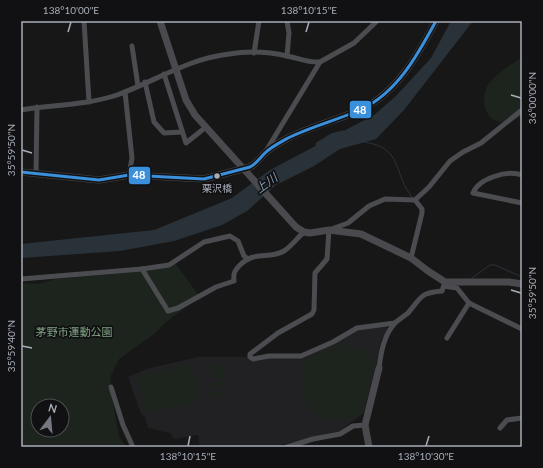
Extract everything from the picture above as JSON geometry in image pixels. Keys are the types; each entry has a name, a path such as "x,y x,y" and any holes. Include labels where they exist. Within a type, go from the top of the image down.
{"main road":[{"path":"160,21 186,100 194,115 244,168 296,227 304,232 310,233 329,230 361,234 411,258 445,284 509,282 522,284"},
{"path":"21,172 99,180 129,175 204,179 254,165 266,152 287,139 306,130 364,108 389,91 417,54 436,21"},
{"path":"369,447 365,426 379,368"}],"street":[{"path":"84,21 83,30 89,102"},
{"path":"254,53 259,21"},
{"path":"287,21 289,33 287,56"},
{"path":"21,110 89,102 125,92 175,68 218,55 254,53 287,56 313,63 320,62 354,43 375,22"},
{"path":"132,46 138,86"},
{"path":"266,152 320,62"},
{"path":"164,74 186,143 206,127"},
{"path":"145,82 156,126 164,133 182,132"},
{"path":"125,92 132,158 129,175"},
{"path":"36,174 37,107"},
{"path":"395,323 357,328 333,342 301,356 269,356 253,359 250,357 250,354 265,342 312,314 314,310 315,273 327,259 329,230 348,223 369,206 385,199 416,199 429,188 450,162 462,152 481,143 522,110"},
{"path":"522,175 508,173 487,180 475,187 473,193 522,203"},
{"path":"411,258 422,213 422,209 416,199"},
{"path":"142,269 168,311 178,308 216,287 234,281 233,274 235,270 247,258 285,251 304,232"},
{"path":"21,279 142,269 169,265 204,242 230,236 238,241 244,256 247,258"},
{"path":"379,368 384,340 395,323 404,317 421,295 427,292 442,290 445,284 459,290 469,303 492,316 522,329"},
{"path":"447,338 469,303"},
{"path":"112,387 123,425 133,447"},
{"path":"500,428 507,420 522,418"},
{"path":"287,447 313,439 340,434 353,426 365,426"}],"shaded area":[{"path":"385,327 388,329 381,341 364,413 339,431 273,447 200,447 198,435 174,439 170,433 148,428 145,417 141,414 128,377 146,369 198,357 245,357 274,354 304,358 359,330"}],"green space":[{"path":"522,57 522,117 504,122 495,121 487,113 485,108 484,96 488,85 495,77"},
{"name":"茅野市運動公園","path":"175,263 200,297 166,322 154,334 119,359 111,375 110,388 119,436 126,447 21,447 21,283 38,284 56,279 148,271 168,267"},
{"path":"345,341 348,347 359,347 366,350 370,357 371,372 367,399 363,412 353,418 334,419 322,417 314,413 304,400 301,382 302,361"},
{"path":"213,363 227,365 226,371 212,370"},
{"path":"191,364 199,401 146,413 137,376"},
{"path":"212,372 226,373 226,380 211,378"},
{"path":"211,381 226,383 225,389 211,387"},
{"path":"210,390 225,392 224,398 209,396"}],"water":[{"path":"451,21 473,21 404,110 376,139 340,149 314,166 276,185 247,211 222,225 174,241 120,251 21,258 21,244 154,230 232,198 270,170 374,115 396,96 431,58"}],"waterway":[{"name":"上川","path":"319,145 332,137 343,134"},
{"path":"364,142 377,145 386,150 392,156 402,180 413,198"},
{"path":"472,278 490,265 495,265 522,277"}],"transit line":[{"name":"48","path":"21,172 99,180 129,175 204,179 250,167 270,149 288,138 362,109 375,102 386,93 406,71 436,21"}],"place":[{"name":"栗沢橋","path":"217,176"}]}
